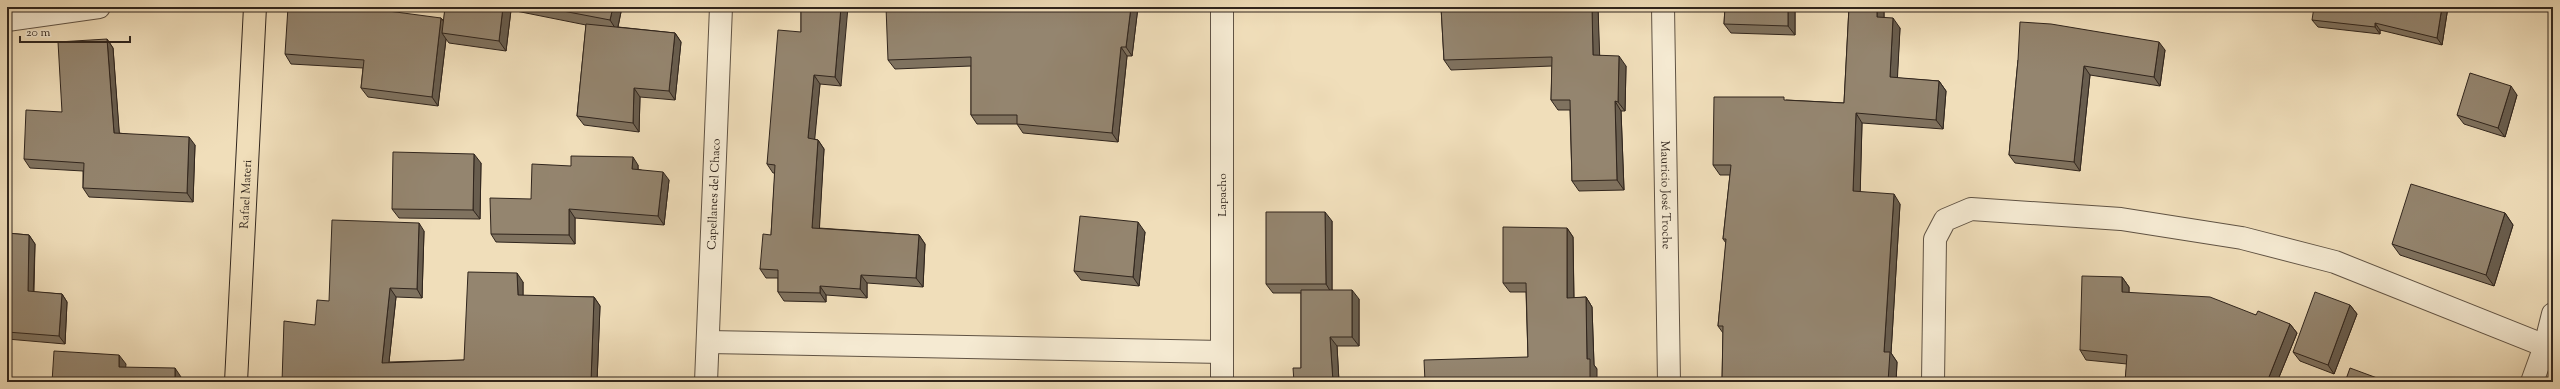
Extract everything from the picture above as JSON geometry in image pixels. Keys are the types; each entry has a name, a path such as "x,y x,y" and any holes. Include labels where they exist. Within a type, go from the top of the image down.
{"main road":[{"name":"Rafael Materi","path":"236,382 255,7"}],"street":[{"path":"7,20 99,7"},
{"name":"Capellanes del Chaco","path":"706,382 721,7"},
{"name":"Lapacho","path":"1222,7 1222,382"},
{"name":"Mauricio José Troche","path":"1663,7 1669,382"},
{"path":"1933,382 1935,239 1945,220 1971,209 2120,219 2242,238 2334,262 2549,348"},
{"path":"2532,382 2549,348 2553,314"},
{"path":"708,342 1222,352"}],"building":[{"path":"288,7 358,7 441,18 432,97 361,88 364,60 285,54"},
{"path":"445,7 503,7 499,41 442,33"},
{"path":"542,7 613,7 610,20"},
{"path":"801,7 841,7 835,77 814,75 808,138 818,140 812,228 919,235 916,278 861,275 860,289 820,286 820,293 778,292 778,270 760,269 763,234 771,235 775,165 767,164 778,30 801,32"},
{"path":"886,7 1131,7 1126,47 1121,47 1112,133 1017,124 1017,115 971,115 971,57 888,60"},
{"path":"1441,7 1592,7 1593,55 1619,56 1618,102 1615,101 1617,180 1572,181 1570,100 1551,100 1552,57 1444,60"},
{"path":"1725,7 1788,7 1788,26 1724,24"},
{"path":"1849,7 1877,7 1877,17 1893,18 1890,77 1939,81 1936,120 1856,113 1853,191 1894,194 1884,352 1890,352 1888,382 1722,382 1723,326 1718,326 1726,239 1723,239 1731,165 1713,165 1714,97 1784,97 1784,100 1844,103"},
{"path":"2314,7 2442,7 2437,38 2375,23 2375,27 2312,20"},
{"path":"2020,22 2051,24 2159,42 2154,77 2084,66 2074,162 2009,155"},
{"path":"586,24 675,33 669,91 634,88 633,123 577,116"},
{"path":"107,39 114,133 189,137 187,193 83,188 84,163 24,159 26,110 62,112 58,42"},
{"path":"2470,73 2511,86 2498,128 2457,115"},
{"path":"393,152 474,154 473,210 392,209"},
{"path":"571,156 633,157 632,169 663,172 658,216 569,209 569,235 491,234 490,198 531,199 532,164 571,166"},
{"path":"2411,184 2505,213 2486,275 2392,244"},
{"path":"1266,212 1325,212 1326,284 1266,284"},
{"path":"1080,216 1138,222 1133,277 1074,271"},
{"path":"332,220 419,223 417,289 390,288 382,363 464,360 468,272 517,273 518,295 594,297 591,382 282,382 284,321 315,325 317,300 329,301"},
{"path":"1503,227 1567,228 1567,298 1586,297 1587,359 1590,359 1590,382 1425,382 1424,360 1528,357 1526,283 1503,283"},
{"path":"7,233 29,235 28,291 62,294 59,336 7,332"},
{"path":"2082,276 2122,277 2122,292 2210,297 2256,315 2258,311 2290,324 2267,382 2125,382 2127,355 2080,350"},
{"path":"1301,290 1352,290 1352,337 1330,337 1333,382 1294,382 1293,368 1301,368"},
{"path":"2315,292 2350,305 2328,365 2293,352"},
{"path":"54,351 119,355 119,367 175,368 175,382 52,382"},
{"path":"2350,368 2388,382 2345,382"}]}
